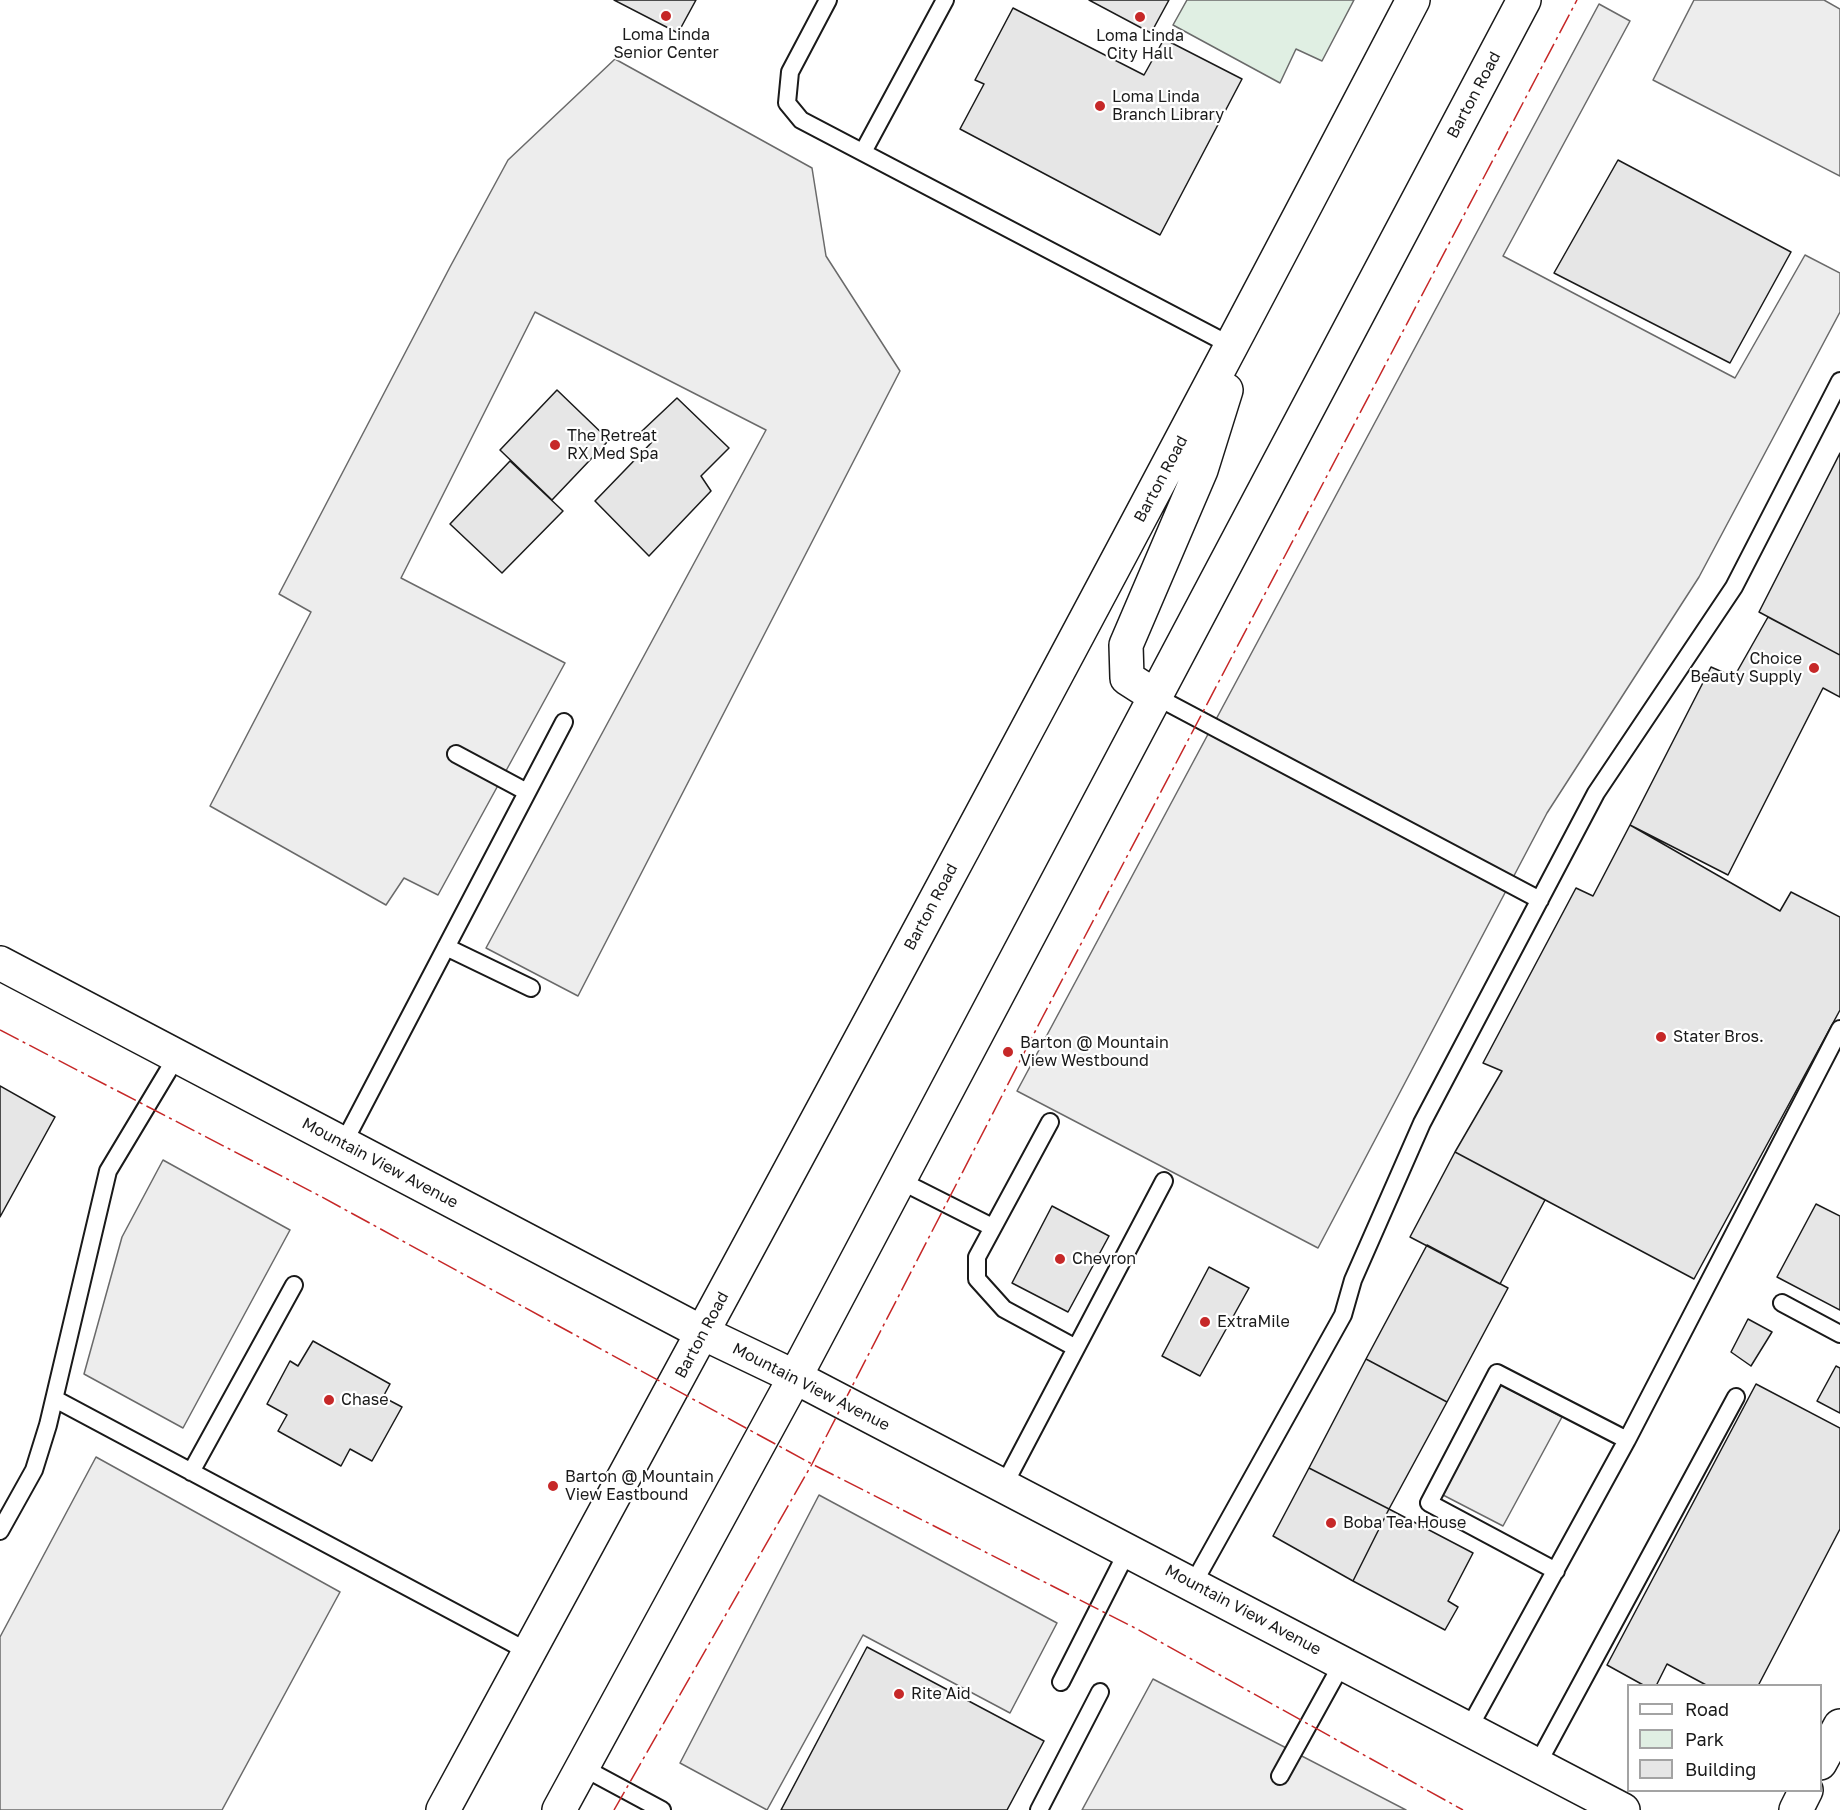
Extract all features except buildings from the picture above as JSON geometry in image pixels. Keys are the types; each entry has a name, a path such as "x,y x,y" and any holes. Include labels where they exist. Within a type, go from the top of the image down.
{"main road":[{"name":"Barton Road","path":"443,1810 703,1333 1240,333 1413,0"},
{"name":"Barton Road","path":"559,1810 795,1377 1524,0"},
{"path":"1155,696 1127,678 1126,645 1201,470 1240,333"},
{"name":"Mountain View Avenue","path":"0,963 703,1333 795,1377 1004,1485 1623,1810"},
{"path":"1822,1761 1840,1726"},
{"path":"1796,1810 1805,1792"}],"lane":[{"path":"828,0 790,72 787,103 801,120 1240,333"},
{"path":"863,152 945,0"},
{"path":"1193,1584 1343,1315 1353,1280 1422,1123 1596,794 1734,587 1840,381"},
{"path":"1155,696 1540,900"},
{"path":"344,1144 564,722"},
{"path":"456,754 527,792"},
{"path":"446,947 531,988"},
{"path":"1469,1728 1627,1440 1840,1029"},
{"path":"0,1531 34,1470 54,1399 108,1171 177,1056"},
{"path":"1050,1122 977,1257 977,1279 1004,1309 1076,1348"},
{"path":"899,1180 992,1227"},
{"path":"1004,1485 1164,1181"},
{"path":"191,1472 294,1285"},
{"path":"1782,1303 1840,1334"},
{"path":"1556,1571 1429,1503 1497,1373 1627,1440"},
{"path":"1537,1765 1736,1397"},
{"path":"54,1399 529,1652"},
{"path":"1061,1683 1128,1550"},
{"path":"1280,1776 1343,1662"},
{"path":"1039,1810 1100,1692"},
{"path":"582,1767 662,1810"}],"green space":[{"path":"1187,0 1354,0 1322,61 1296,49 1280,83 1173,25"}],"shaded area":[{"path":"1694,0 1824,0 1840,9 1840,176 1653,80"},
{"path":"1599,4 1630,21 1503,256 1735,378 1805,255 1840,273 1840,312 1699,577 1547,813 1318,1248 1017,1091"},
{"path":"615,59 812,168 826,256 900,371 578,996 486,948 766,430 535,312 401,578 565,663 438,895 404,878 386,905 210,806 311,612 279,594 508,160"},
{"path":"163,1160 290,1230 183,1428 84,1374 122,1237"},
{"path":"1501,1385 1562,1417 1503,1526 1443,1495"},
{"path":"96,1457 340,1592 222,1810 0,1810 0,1637"},
{"path":"819,1495 1057,1623 1010,1713 863,1635 767,1810 680,1763"},
{"path":"1153,1679 1406,1810 1082,1810"}],"power":[{"path":"614,1810 812,1464 1041,1020 1577,0"},
{"path":"0,1030 320,1196 812,1464 1137,1629 1463,1810"}],"place":[{"name":"Loma Linda Senior Center","path":"666,16"},
{"name":"Loma Linda City Hall","path":"1140,17"},
{"name":"Loma Linda Branch Library","path":"1100,106"},
{"name":"The Retreat RX Med Spa","path":"555,445"},
{"name":"Choice Beauty Supply","path":"1814,668"},
{"name":"Stater Bros.","path":"1661,1037"},
{"name":"Barton @ Mountain View Westbound","path":"1008,1052"},
{"name":"Chevron","path":"1060,1259"},
{"name":"ExtraMile","path":"1205,1322"},
{"name":"Chase","path":"329,1400"},
{"name":"Barton @ Mountain View Eastbound","path":"553,1486"},
{"name":"Boba Tea House","path":"1331,1523"},
{"name":"Rite Aid","path":"899,1694"}]}
